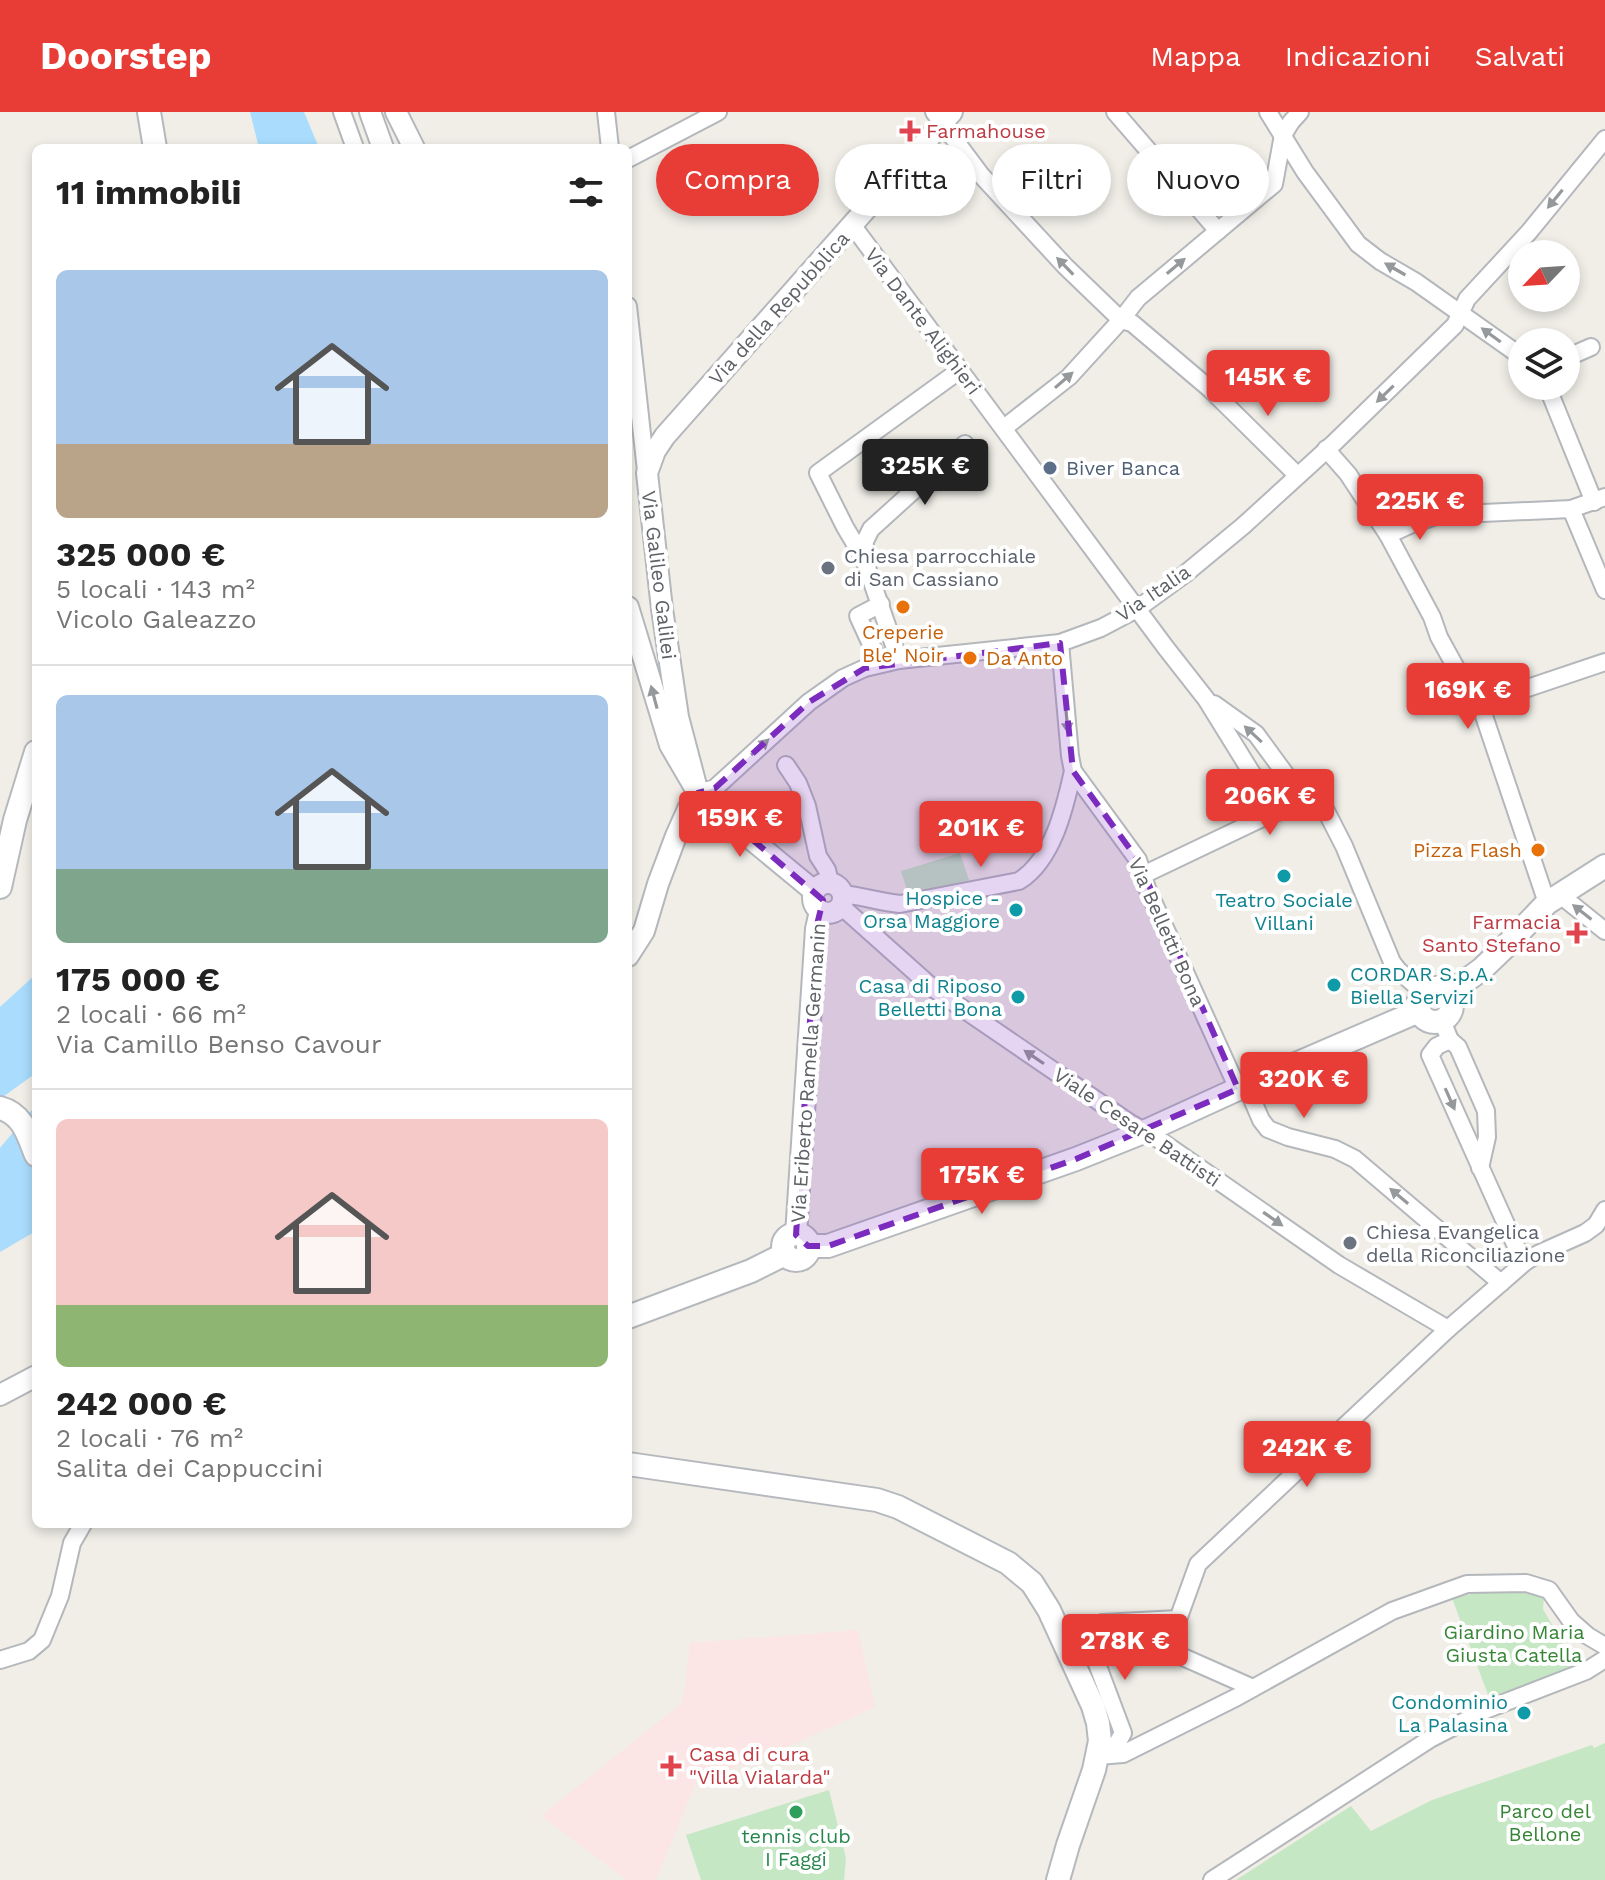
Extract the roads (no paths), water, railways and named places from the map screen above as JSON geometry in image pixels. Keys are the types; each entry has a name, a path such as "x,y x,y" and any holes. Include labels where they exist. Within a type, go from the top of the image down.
{"main road":[{"path":"149,112 154,144"},
{"path":"0,887 15,820 32,765"},
{"path":"1449,993 1482,969 1553,899 1605,866"},
{"path":"632,1316 751,1271 796,1245 828,1246 1076,1159 1146,1131 1421,1002 1434,987 1449,993 1452,1003 1446,1018 1446,1030"},
{"path":"1421,1002 1422,1016 1446,1030"},
{"path":"4,1109 18,1116 32,1145"},
{"path":"632,1465 877,1500 898,1507 1008,1563 1032,1583 1055,1623 1093,1706 1100,1741 1098,1756 1058,1880"}],"street":[{"path":"342,112 354,144"},
{"path":"370,112 382,144"},
{"path":"396,112 412,144"},
{"path":"606,112 610,144"},
{"path":"632,157 718,112"},
{"path":"1115,112 1218,231"},
{"path":"1268,112 1305,172 1358,244 1508,347"},
{"path":"1004,428 1069,377 1138,298 1274,184 1283,135 1300,112"},
{"path":"942,116 981,175 1044,244 1121,320 1132,323 1210,389 1297,475"},
{"name":"Via della Repubblica","path":"647,473 655,451 665,436 853,226 942,116"},
{"name":"Via Italia","path":"698,793 715,788 809,702 843,678 899,660 1060,643 1101,628 1137,609 1243,526 1455,325 1467,299 1529,232 1605,139"},
{"name":"Via Dante Alighieri","path":"853,226 1206,699"},
{"name":"Via Galileo Galilei","path":"632,341 662,609 678,717 698,793"},
{"path":"1580,352 1591,347"},
{"path":"899,660 864,559 818,473 960,370"},
{"path":"1388,535 1439,515 1571,509 1599,499 1553,400"},
{"path":"864,559 865,541 871,529 965,444"},
{"path":"1326,449 1348,474 1388,535 1432,617 1439,637 1480,704 1553,899 1605,931"},
{"path":"1571,509 1605,590"},
{"path":"880,664 858,616 881,604"},
{"path":"632,620 670,745 698,793 830,897 868,897 900,904 1019,881 1034,869 1059,830 1073,771"},
{"name":"Via Belletti Bona","path":"1060,643 1073,771 1138,860 1242,1087 1261,1120 1268,1129 1335,1149 1355,1159 1501,1283"},
{"path":"1480,704 1605,662"},
{"path":"1417,699 1461,677"},
{"path":"1206,699 1258,786 1257,812"},
{"path":"1206,699 1256,734 1289,779 1297,782 1302,789 1296,806"},
{"path":"786,765 798,783 807,806 818,856 827,870 830,897"},
{"path":"1253,775 1273,796 1275,803 1282,808 1296,806"},
{"path":"1236,831 1273,796 1276,785 1289,779"},
{"path":"632,950 644,931 676,836 698,793"},
{"path":"1143,875 1273,813 1310,800 1324,807 1344,846 1392,962 1421,1002"},
{"name":"Viale Cesare Battisti","path":"830,897 934,989 1339,1265 1448,1329"},
{"name":"Via Eriberto Ramella Germanin","path":"796,1245 816,929 830,897"},
{"path":"1480,1168 1487,1137 1486,1111 1458,1047 1446,1030 1430,1055 1480,1168 1519,1253 1525,1262"},
{"path":"1253,1688 1167,1650 1198,1564 1448,1329 1525,1262 1552,1247 1600,1228 1605,1210"},
{"path":"0,1395 32,1378"},
{"path":"0,1660 29,1651 42,1640 60,1596 72,1543 81,1528"},
{"path":"1098,1756 1123,1754 1253,1688 1392,1611 1467,1584 1526,1583 1549,1590 1571,1621 1605,1646"},
{"path":"1098,1756 1115,1747 1123,1733 1090,1645 1091,1630 1102,1623 1178,1619"},
{"path":"1212,1880 1430,1739 1488,1709 1586,1671 1601,1662"}],"water":[{"path":"250,112 304,112 317,144 258,144"},
{"path":"32,978 32,1076 0,1099 0,1007"},
{"path":"32,1110 32,1233 0,1252 0,1148"}],"place":[{"name":"Farmahouse","path":"910,131"},
{"name":"Biver Banca","path":"1050,468"},
{"name":"Chiesa parrocchiale di San Cassiano","path":"828,568"},
{"name":"Creperie Ble' Noir","path":"903,607"},
{"name":"Da Anto","path":"970,658"},
{"name":"Pizza Flash","path":"1538,850"},
{"name":"Teatro Sociale Villani","path":"1284,876"},
{"name":"Hospice - Orsa Maggiore","path":"1016,910"},
{"name":"Farmacia Santo Stefano","path":"1577,933"},
{"name":"CORDAR S.p.A. Biella Servizi","path":"1334,985"},
{"name":"Casa di Riposo Belletti Bona","path":"1018,997"},
{"name":"Chiesa Evangelica della Riconciliazione","path":"1350,1243"},
{"name":"Condominio La Palasina","path":"1524,1713"},
{"name":"Casa di cura \"Villa Vialarda\"","path":"671,1766"},
{"name":"tennis club I Faggi","path":"796,1812"}],"park label":[{"name":"Giardino Maria Giusta Catella","path":"1514,1644"},
{"name":"Parco del Bellone","path":"1545,1822"}]}
